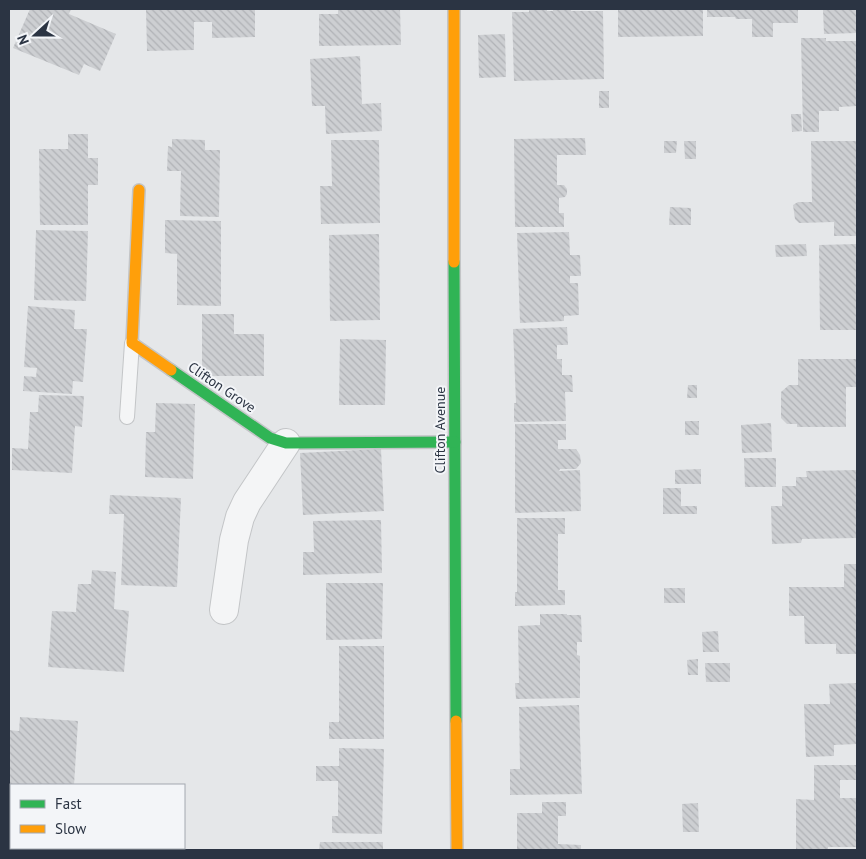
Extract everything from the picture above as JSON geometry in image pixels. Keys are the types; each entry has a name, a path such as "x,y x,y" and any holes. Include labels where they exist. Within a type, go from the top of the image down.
{"street":[{"name":"Clifton Avenue","path":"454,9 457,850"},
{"path":"132,343 139,190"},
{"name":"Clifton Grove","path":"132,343 270,438 286,443 455,442"},
{"path":"224,610 234,540 240,517 246,502 286,443"}],"lane":[{"path":"128,417 132,343"}],"building":[{"path":"30,9 71,9 69,14 116,34 100,71 84,64 79,75 13,48"},
{"path":"146,9 255,9 255,37 212,38 212,22 194,22 194,50 147,51"},
{"path":"338,9 400,9 401,45 319,46 319,14 338,14"},
{"path":"529,9 547,9 547,11 571,9 571,11 603,11 604,79 514,81 512,12 529,12"},
{"path":"618,9 703,9 703,36 618,37"},
{"path":"707,9 798,9 798,23 773,23 773,37 752,37 752,19 707,17"},
{"path":"823,9 857,9 857,33 824,34"},
{"path":"505,34 506,77 479,78 478,35"},
{"path":"801,38 826,38 826,41 857,41 857,106 839,107 839,111 819,111 819,132 803,132"},
{"path":"360,56 362,104 381,103 382,131 326,134 325,106 312,106 310,59"},
{"path":"599,91 609,91 609,108 599,108"},
{"path":"791,114 801,114 802,131 792,132"},
{"path":"68,134 88,134 88,158 98,158 98,185 88,185 88,225 40,225 39,149 68,149"},
{"path":"585,138 586,155 557,155 557,185 564,185 567,189 565,197 559,198 559,213 564,213 564,227 515,227 514,139"},
{"path":"172,139 205,140 205,150 220,150 219,217 180,216 181,171 167,171 168,146 172,147"},
{"path":"331,140 379,140 380,223 321,224 320,186 332,186"},
{"path":"664,141 677,141 676,153 664,153"},
{"path":"684,141 696,141 696,159 685,159"},
{"path":"811,141 857,141 857,236 834,236 834,222 799,223 795,219 793,205 798,202 812,202"},
{"path":"670,207 691,208 691,225 669,225"},
{"path":"165,220 221,221 221,306 177,305 177,254 165,253"},
{"path":"36,230 88,231 86,301 34,300"},
{"path":"569,232 570,255 580,255 581,276 570,276 570,283 578,283 579,315 564,316 564,321 520,323 517,233"},
{"path":"379,234 380,320 330,321 329,235"},
{"path":"806,244 807,256 776,257 775,245"},
{"path":"857,244 857,330 820,330 819,245"},
{"path":"28,306 75,310 74,329 87,329 83,382 73,381 72,394 23,391 24,376 36,377 37,368 24,367"},
{"path":"202,314 234,314 234,334 264,334 264,376 202,376"},
{"path":"567,327 568,345 557,345 557,359 562,359 562,375 572,375 573,392 565,392 566,421 514,422 514,403 516,403 513,329"},
{"path":"340,339 386,340 385,405 339,405"},
{"path":"798,359 857,359 857,387 846,387 846,427 797,427 797,424 787,424 781,418 781,392 789,385 798,385"},
{"path":"688,385 697,385 697,398 687,398"},
{"path":"39,395 84,396 82,427 75,426 72,473 12,470 12,448 28,449 30,412 38,412"},
{"path":"156,403 195,404 193,479 145,477 146,432 155,432"},
{"path":"685,421 699,421 699,435 685,435"},
{"path":"771,423 772,452 742,453 741,425"},
{"path":"515,424 566,424 566,440 558,440 558,449 576,449 580,455 581,463 576,469 560,469 559,471 580,470 581,511 515,513"},
{"path":"381,449 384,511 303,515 300,453"},
{"path":"744,458 776,458 776,487 745,487"},
{"path":"701,469 701,484 675,484 675,470"},
{"path":"857,470 857,538 802,539 801,543 772,544 771,506 782,506 782,486 796,486 796,477 807,477 806,471"},
{"path":"663,488 681,488 681,506 697,506 697,514 663,514"},
{"path":"110,495 181,498 177,587 121,585 124,514 109,514"},
{"path":"517,518 565,518 565,534 558,534 558,590 565,590 565,605 515,606 515,592 517,592"},
{"path":"381,520 382,573 303,575 303,552 314,552 313,521"},
{"path":"844,564 857,564 857,654 836,654 836,644 805,644 804,616 789,616 789,587 844,587"},
{"path":"92,570 116,572 114,609 129,611 124,672 48,667 52,611 76,612 78,584 91,584"},
{"path":"326,583 383,583 382,639 326,640"},
{"path":"664,588 685,588 685,603 664,603"},
{"path":"540,614 581,615 582,642 577,642 577,655 580,656 580,698 516,699 515,683 519,683 518,626 540,625"},
{"path":"718,631 719,652 703,652 702,632"},
{"path":"339,646 384,646 384,739 329,739 329,722 339,722"},
{"path":"698,659 698,675 688,675 687,660"},
{"path":"705,663 730,663 730,682 706,682"},
{"path":"857,683 857,744 834,745 834,756 806,757 804,704 830,704 829,684"},
{"path":"579,705 582,794 510,795 510,769 520,769 519,707"},
{"path":"20,717 78,721 74,784 10,784 9,797 9,730 19,731"},
{"path":"339,748 384,749 382,834 332,833 332,816 338,816 338,781 316,781 316,766 339,766"},
{"path":"814,765 857,765 857,780 840,780 840,798 857,798 857,847 828,847 828,850 796,850 796,799 814,800"},
{"path":"542,802 566,802 566,816 558,816 558,844 581,845 581,850 517,850 517,813 542,813"},
{"path":"698,803 699,832 683,832 682,804"},
{"path":"320,842 383,842 383,850 319,850"}],"traffic: fast":[{"path":"454,262 456,721"},
{"path":"171,370 270,438 286,443 455,442"}],"traffic: slow":[{"path":"454,9 454,262"},
{"path":"139,190 132,343 171,370"},
{"path":"456,721 457,850"}]}
